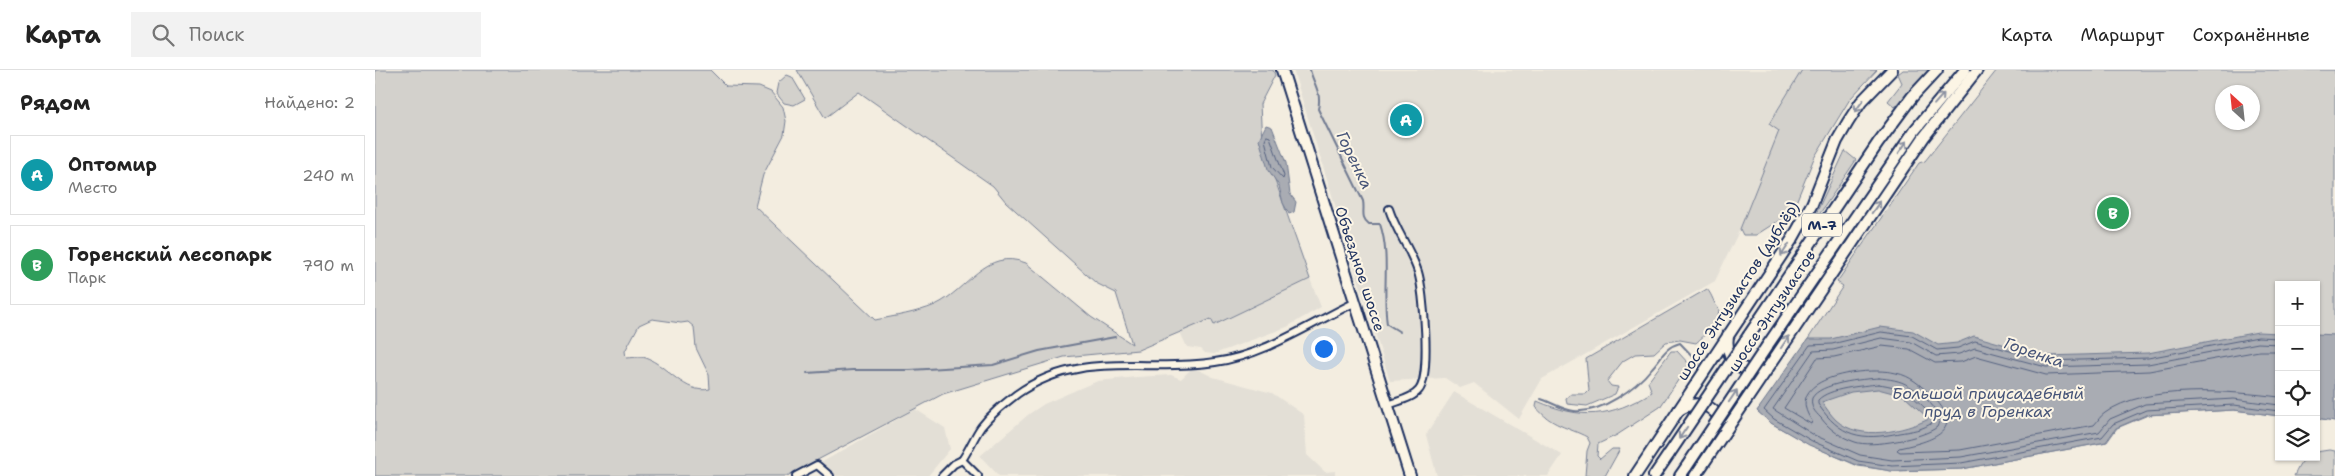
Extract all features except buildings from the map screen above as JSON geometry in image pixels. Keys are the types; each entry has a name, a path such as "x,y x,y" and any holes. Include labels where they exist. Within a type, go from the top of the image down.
{"main road":[{"name":"Объездное шоссе","path":"1282,70 1410,476"},
{"name":"шоссе Энтузиастов (дублёр)","path":"1635,476 1803,222 1837,141 1848,122 1861,102 1892,70"},
{"name":"шоссе Энтузиастов","path":"1654,476 1878,142 1912,97 1937,70"},
{"name":"шоссе Энтузиастов","path":"1680,476 1915,130 1965,70"},
{"path":"1695,476 1923,137 1977,70"},
{"path":"1729,334 1728,352 1738,365 1755,370 1771,362"},
{"path":"1677,411 1693,404 1710,408 1721,421 1721,437"}],"street":[{"path":"1387,405 1412,396 1419,390 1425,367 1423,292 1417,270 1395,228 1389,209"},
{"path":"942,476 954,464 962,460 981,428 999,407 1037,380 1063,370 1086,366 1215,362 1269,345 1354,303"},
{"path":"962,460 978,476"},
{"path":"797,476 817,465 830,476"}],"shaded area":[{"path":"375,70 710,70 726,86 759,87 771,92 783,107 786,121 784,135 763,175 755,206 875,320 935,305 947,298 988,265 999,261 1012,260 1026,263 1091,317 1132,344 1116,293 1096,283 1006,202 993,186 859,92 825,118 797,70 1273,70 1275,75 1260,104 1262,143 1310,279 1214,325 1211,319 1138,350 1064,357 943,394 787,476 375,476","holes":["652,319 681,323 688,322 694,327 696,348 709,375 710,389 692,388 646,358 626,358 625,351 639,325"]},
{"path":"1293,70 1802,70 1769,124 1779,131 1740,229 1715,281 1542,379 1519,419 1474,383 1460,388 1445,378 1390,381"},
{"path":"1802,70 1877,70 1850,99 1814,158 1792,212 1756,235 1743,235 1740,229 1779,131 1769,124"},
{"path":"1903,70 1929,70 1895,107 1888,101 1902,83 1898,74"},
{"path":"1997,70 2335,70 2335,421 2320,419 2320,281 2275,281 2275,415 2234,410 2148,415 2117,428 2107,442 1962,469 1892,471 1858,466 1810,445 1771,423 1757,411 1781,380 1843,286 1837,282 1919,163 1925,161"},
{"path":"787,75 792,77 805,99 794,105 784,103 776,93 778,83"},
{"path":"1845,151 1856,160 1808,231"},
{"path":"1310,279 1321,307 1287,327 1214,354 1205,353 1201,349 1187,347 1180,332 1211,318 1214,325"},
{"path":"1707,289 1719,309 1717,319 1696,343 1680,340 1666,342 1654,353 1635,354 1623,361 1607,381 1611,386 1618,387 1615,394 1587,406 1567,404 1566,398 1571,394 1586,394 1589,391 1586,359"},
{"path":"1671,351 1677,351 1689,364 1660,407 1617,435 1598,444 1597,456 1600,459 1612,449 1620,449 1605,476 1585,476 1587,451 1590,443 1587,437 1548,418 1536,407 1537,401 1568,411 1582,413 1596,413 1623,407 1652,392 1648,382"},
{"path":"1193,367 1213,377 1272,393 1304,415 1307,455 1325,472 1335,471 1335,476 999,476 980,456 1029,414 1044,404 1083,387 1098,381 1137,377 1171,375 1181,379"},
{"path":"1454,392 1562,455 1548,476 1437,476 1426,435"},
{"path":"915,409 945,428 950,449 928,476 835,476 819,464"},
{"path":"2320,451 2335,451 2335,476 2294,476 2303,461 2320,461"}],"water":[{"path":"1266,125 1272,127 1286,163 1290,194 1296,202 1294,212 1289,214 1283,203 1279,186 1268,169 1259,139"},
{"name":"Большой приусадебный пруд в Горенках","path":"1880,327 1913,331 1938,345 1957,343 1974,336 2045,356 2148,353 2258,332 2275,333 2275,415 2234,410 2146,415 2116,428 2106,442 1962,469 1891,471 1857,465 1809,445 1771,423 1757,411 1808,339 1831,339","holes":["1878,389 1904,396 1929,419 1895,430 1869,433 1846,427 1836,420 1822,402 1851,392"]},
{"path":"2320,334 2335,335 2335,421 2320,419"}],"waterway":[{"name":"Горенка","path":"1310,70 1319,98 1318,109 1363,201 1365,219 1369,224 1380,224 1386,261 1385,299 1387,324 1400,332"},
{"path":"807,373 993,365 1039,351 1115,337"},
{"name":"Горенка","path":"1541,399 1574,411 1584,411 1606,404 1637,384 1667,350 1680,343 1698,362 1699,370"}],"place":[{"name":"Оптомир","path":"1406,120"},
{"name":"Горенский лесопарк","path":"2113,213"}]}
